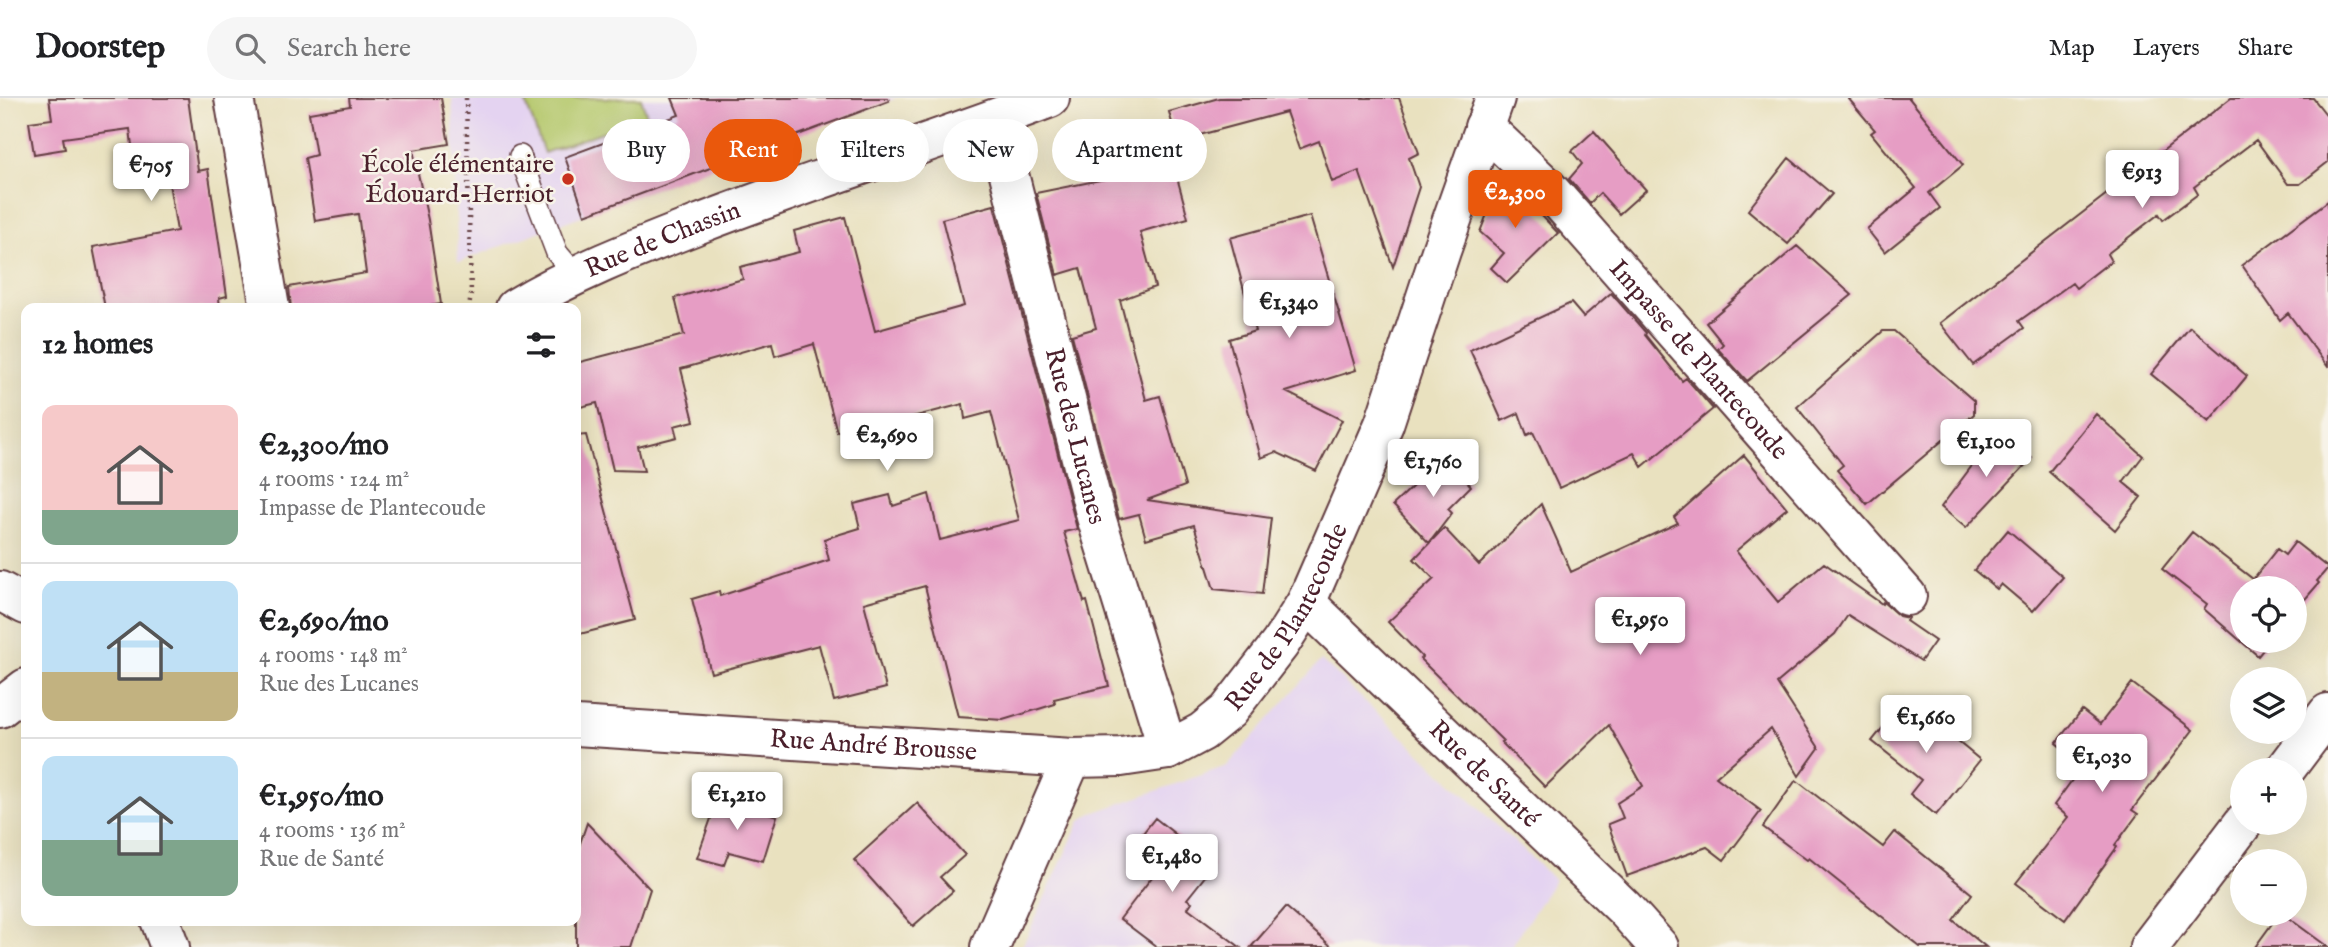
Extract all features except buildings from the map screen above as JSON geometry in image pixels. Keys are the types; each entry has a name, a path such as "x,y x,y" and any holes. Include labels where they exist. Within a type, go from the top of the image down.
{"street":[{"path":"234,98 270,303"},
{"name":"Rue de Chassin","path":"995,119 1051,98"},
{"name":"Impasse de Plantecoude","path":"1490,113 1546,186 1907,596"},
{"name":"Rue de Plantecoude","path":"1168,750 1202,732 1228,710 1280,644 1306,603 1384,424 1490,113"},
{"name":"Rue de Chassin","path":"524,303 575,274 764,199 943,137"},
{"name":"Rue des Lucanes","path":"1011,182 1096,517 1168,750"},
{"path":"0,592 21,602"},
{"name":"Rue de Santé","path":"1306,603 1624,908 1659,947"},
{"path":"0,708 21,691"},
{"path":"2294,758 2328,713"},
{"name":"Rue André Brousse","path":"581,726 1072,758 1121,757 1168,750"},
{"path":"990,947 1072,758"},
{"path":"2149,947 2234,835"},
{"path":"162,926 170,947"}],"lane":[{"path":"520,156 557,253 575,274"}],"path":[{"path":"466,98 470,303"}],"shaded area":[{"name":"École élémentaire Édouard-Herriot","path":"452,98 897,98 841,119 816,119 816,128 802,133 802,119 704,119 704,170 690,175 690,119 602,119 602,182 672,182 458,262"},
{"path":"1321,660 1555,880 1511,947 1022,947 1080,821 1090,814 1227,766"}],"green space":[{"path":"524,98 641,98 647,116 639,119 602,119 602,132 544,153"}],"place":[{"name":"École élémentaire Édouard-Herriot","path":"568,179"}]}
